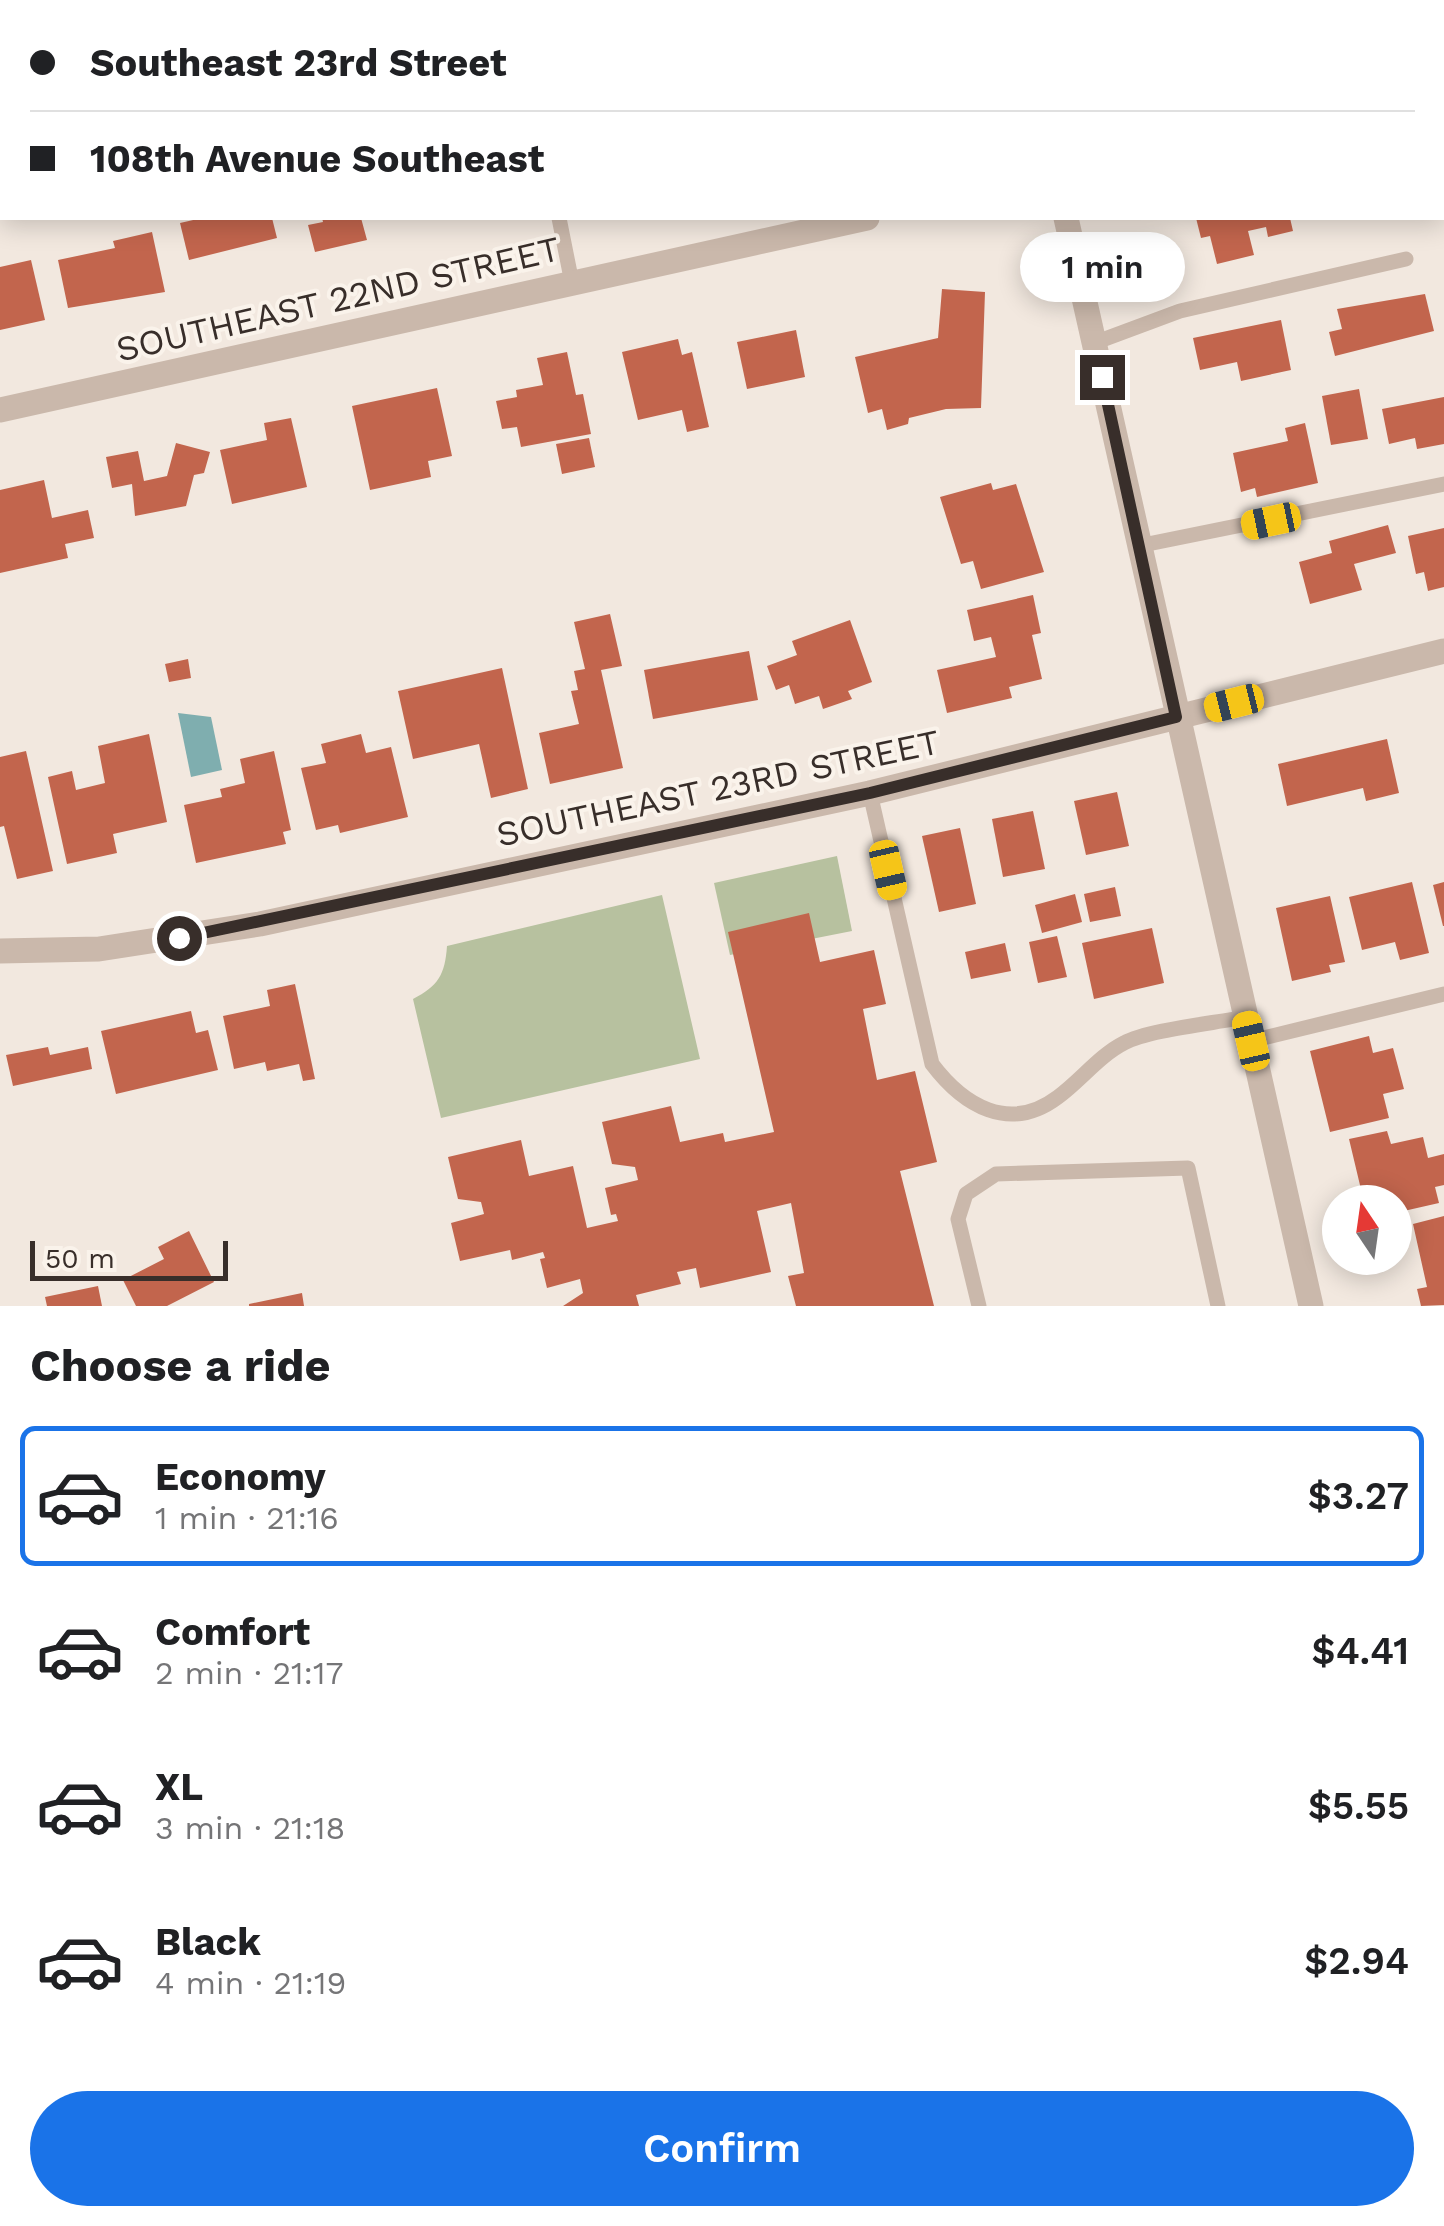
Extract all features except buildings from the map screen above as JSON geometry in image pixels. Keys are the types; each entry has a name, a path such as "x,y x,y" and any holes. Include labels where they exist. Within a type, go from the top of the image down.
{"street":[{"name":"SOUTHEAST 22ND STREET","path":"0,410 858,220"},
{"path":"1066,220 1311,1306"},
{"name":"SOUTHEAST 23RD STREET","path":"0,951 99,949 260,924 870,793 1444,651"}],"lane":[{"path":"559,220 572,283"},
{"path":"1094,343 1180,311 1406,259"},
{"path":"1138,546 1444,484"},
{"path":"870,793 932,1064 955,1094 982,1110 1016,1114 1053,1101 1124,1042 1248,1029 1444,994"},
{"path":"979,1306 958,1219 966,1194 996,1174 1188,1168 1218,1306"}],"green space":[{"path":"837,856 852,931 730,955 714,883"},
{"path":"662,895 700,1059 441,1118 413,999 439,978 447,946"}],"water":[{"path":"178,713 211,717 222,770 191,777"}],"route":[{"path":"179,938 870,793 1176,717 1102,377"}]}
